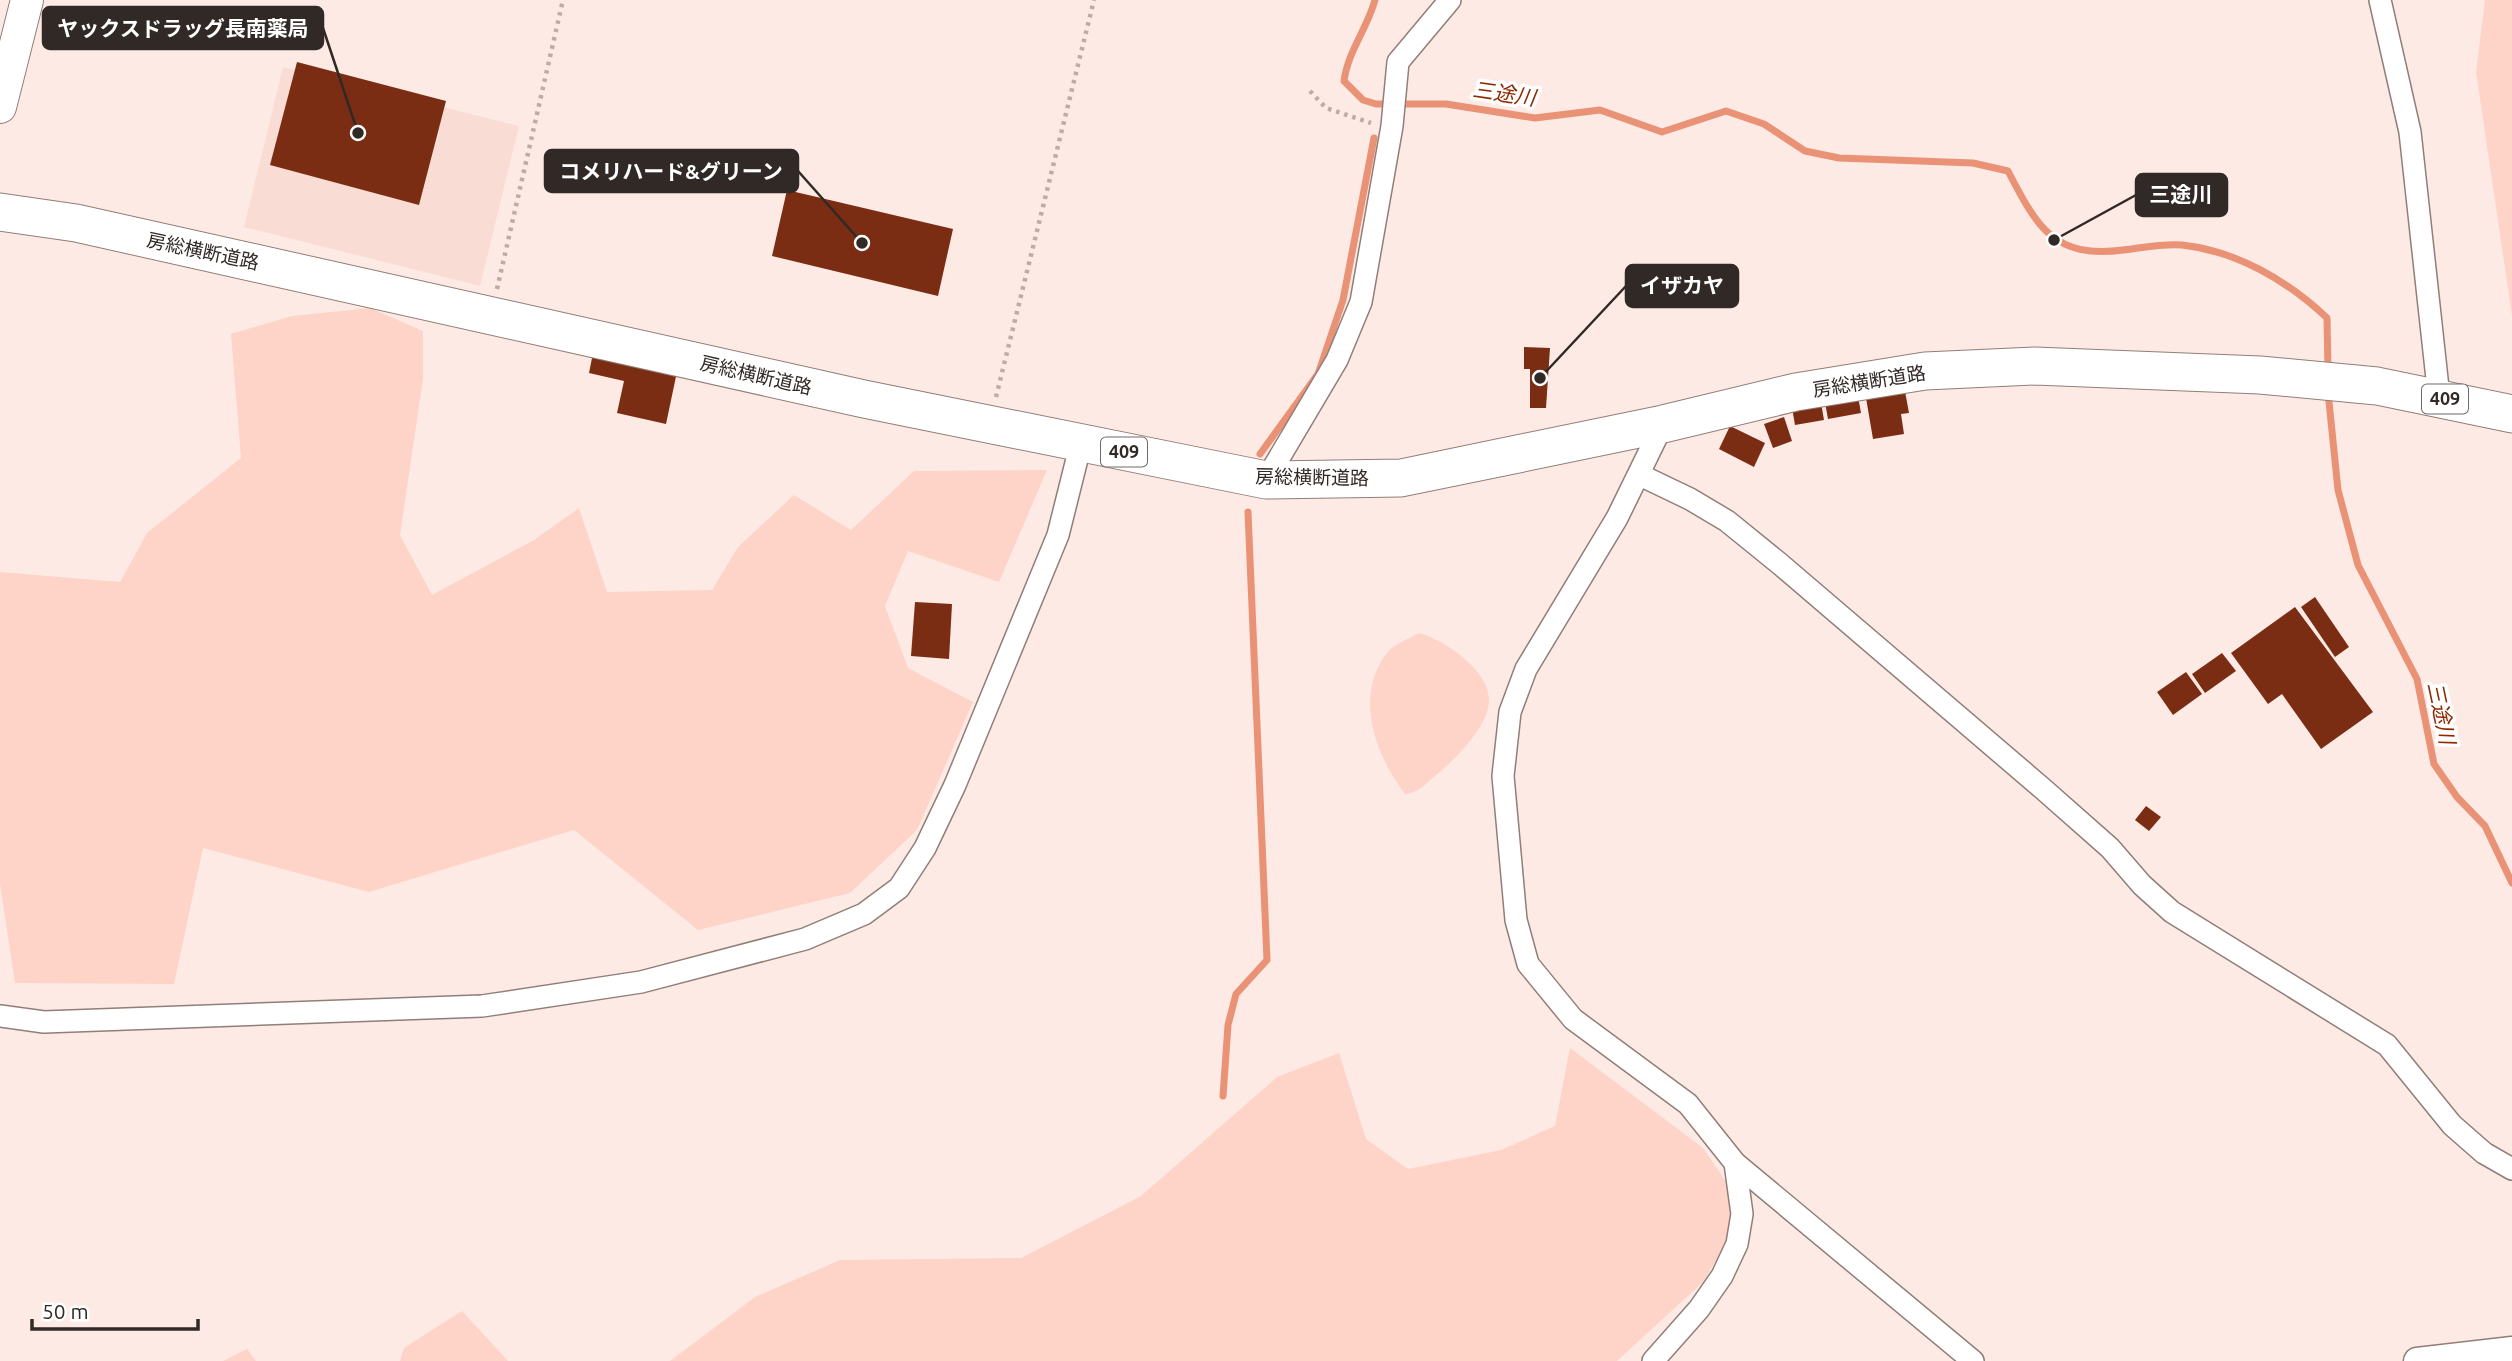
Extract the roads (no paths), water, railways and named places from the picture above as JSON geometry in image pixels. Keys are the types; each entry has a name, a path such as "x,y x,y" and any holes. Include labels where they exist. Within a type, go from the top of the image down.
{"highway":[{"name":"房総横断道路","path":"0,212 76,223 989,425 1266,480 1401,478 1663,424 1797,392 1925,371 2035,366 2260,375 2377,386 2512,414"}],"main road":[{"path":"0,107 27,0"}],"street":[{"path":"1266,480 1336,360 1361,302 1391,129 1398,62 1450,0"},
{"path":"2379,0 2410,132 2439,397"},
{"path":"1663,424 1640,475 1526,669 1510,712 1503,776 1516,920 1528,964 1573,1018 1688,1104 1735,1163 1973,1361"},
{"path":"0,1016 44,1022 482,1006 641,982 805,939 864,914 899,888 925,848 949,798 1058,535 1081,443"},
{"path":"1640,475 1690,499 1727,521 1780,564 2052,796 2110,848 2142,885 2172,912 2387,1045 2452,1125 2484,1153 2512,1169"},
{"path":"1653,1361 1699,1309 1722,1276 1737,1244 1742,1214 1735,1163"},
{"path":"2417,1361 2512,1350"}],"waterway":[{"name":"三途川","path":"1375,0 1349,60 1344,81 1363,100 1376,104 1446,104 1535,118 1600,110 1662,132 1726,111 1764,124 1805,151 1839,158 1973,163 2008,171 2039,223 2050,235 2064,244 2099,251 2167,245 2202,248 2242,261 2278,280 2327,318 2328,370"},
{"path":"1260,454 1318,374 1343,300 1374,138"},
{"name":"三途川","path":"2328,392 2338,490 2358,565 2417,679 2434,764 2457,797 2485,826 2512,883"},
{"path":"1223,1096 1228,1025 1236,994 1267,960 1248,512"}],"place":[{"name":"ヤックスドラッグ長南薬局","path":"358,133"},
{"name":"三途川","path":"2054,240"},
{"name":"コメリハード&グリーン","path":"862,243"},
{"name":"イザカヤ","path":"1540,378"}]}
